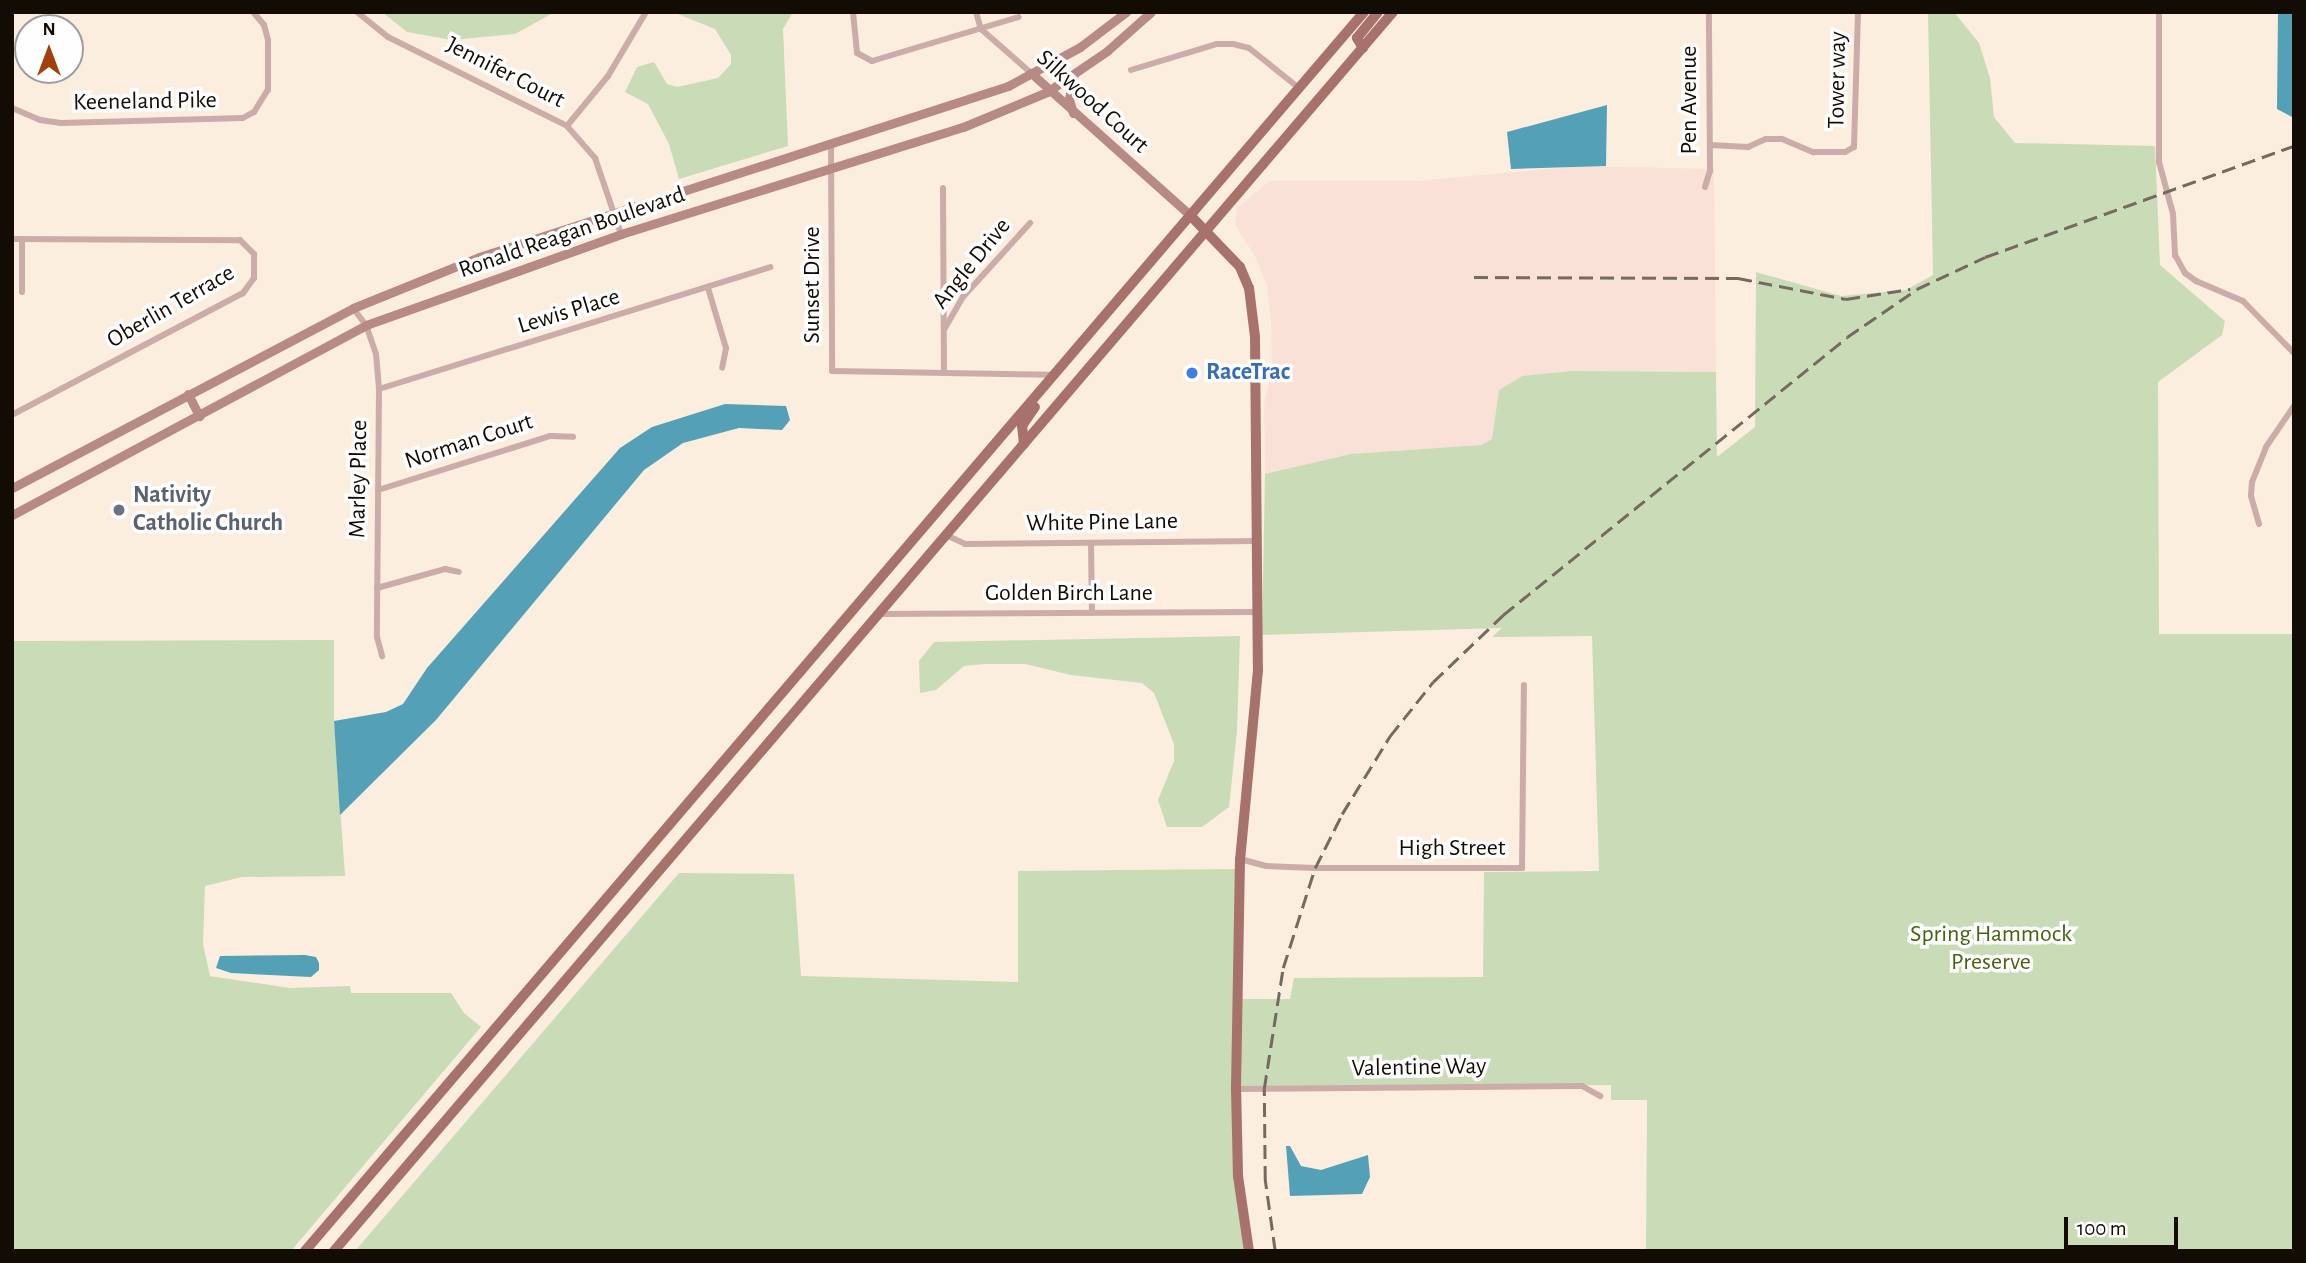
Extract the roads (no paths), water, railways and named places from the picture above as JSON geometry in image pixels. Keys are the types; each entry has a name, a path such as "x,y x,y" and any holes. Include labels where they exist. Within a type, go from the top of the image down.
{"main road":[{"name":"Ronald Reagan Boulevard","path":"12,488 353,308 479,257 1008,86 1080,47 1126,12"},
{"name":"Ronald Reagan Boulevard","path":"12,515 366,325 621,234 963,127 1047,92 1074,74 1151,12"},
{"path":"305,1251 1364,12"},
{"path":"1363,48 1357,38 1378,12"},
{"path":"334,1251 1393,12"},
{"name":"Silkwood Court","path":"1031,74 1047,92 1190,215"},
{"path":"1074,74 1069,99 1074,115"},
{"path":"1190,215 1206,228 1240,267 1254,312 1259,612 1240,859 1236,1089 1238,1176 1249,1251"},
{"path":"1024,444 1021,426 1057,382 1055,375"},
{"path":"188,394 199,416"},
{"path":"808,660 827,675"}],"street":[{"name":"Keeneland Pike","path":"12,108 40,120 61,123 243,118 254,111 268,90 268,40 264,25 253,12"},
{"name":"Jennifer Court","path":"357,12 388,37 567,126 595,158 621,234"},
{"path":"567,126 614,68 646,12"},
{"path":"853,12 853,42 864,59 883,61 1019,17"},
{"path":"976,12 981,29"},
{"name":"Pen Avenue","path":"1705,187 1710,145 1709,12"},
{"name":"Tower way","path":"1710,145 1748,147 1766,139 1813,152 1845,152 1854,147 1858,12"},
{"path":"2159,12 2159,162 2173,214 2175,255 2185,273 2196,281 2243,300 2294,353"},
{"name":"Silkwood Court","path":"981,29 1031,74"},
{"path":"1130,69 1217,44 1233,44 1249,48 1299,88"},
{"name":"Sunset Drive","path":"831,145 832,371 1055,375"},
{"path":"943,188 944,371"},
{"name":"Angle Drive","path":"944,330 964,297 1030,223"},
{"name":"Oberlin Terrace","path":"12,239 240,240 252,247 254,278 243,293 12,415"},
{"path":"22,239 22,292"},
{"name":"Lewis Place","path":"379,389 770,267"},
{"path":"708,288 726,348 722,368"},
{"name":"Marley Place","path":"353,308 366,325 376,354 379,389 377,637 382,656"},
{"path":"2259,524 2251,496 2252,482 2266,447 2294,406"},
{"name":"Norman Court","path":"378,490 550,436 573,437"},
{"name":"White Pine Lane","path":"946,535 965,544 1259,541"},
{"path":"1091,543 1092,613"},
{"path":"377,588 445,569 459,572"},
{"name":"Golden Birch Lane","path":"879,614 1259,612"},
{"name":"High Street","path":"1240,859 1266,866 1315,868 1522,868 1524,684"},
{"name":"Valentine Way","path":"1236,1089 1582,1086 1600,1096"}],"water":[{"path":"2278,12 2294,12 2292,117 2277,109"},
{"path":"1607,105 1606,166 1511,169 1507,132"},
{"path":"725,404 786,406 790,420 782,430 739,428 683,443 644,470 436,720 340,815 334,721 386,712 403,704 427,668 620,448 652,427"},
{"path":"220,956 316,957 319,963 319,970 311,977 231,973 216,968"},
{"path":"1286,1146 1290,1146 1301,1166 1321,1170 1368,1155 1370,1177 1362,1194 1290,1196"}],"railway":[{"path":"1275,1251 1265,1180 1264,1089 1283,968 1315,868 1342,814 1390,736 1433,682 1503,615 1847,337 1917,289 1985,257 2294,146"},
{"path":"1474,277 1738,278 1846,299 1910,289"}],"place":[{"name":"RaceTrac","path":"1192,373"},
{"name":"Nativity Catholic Church","path":"119,510"}],"park label":[{"name":"Spring Hammock Preserve","path":"1991,949"}]}
